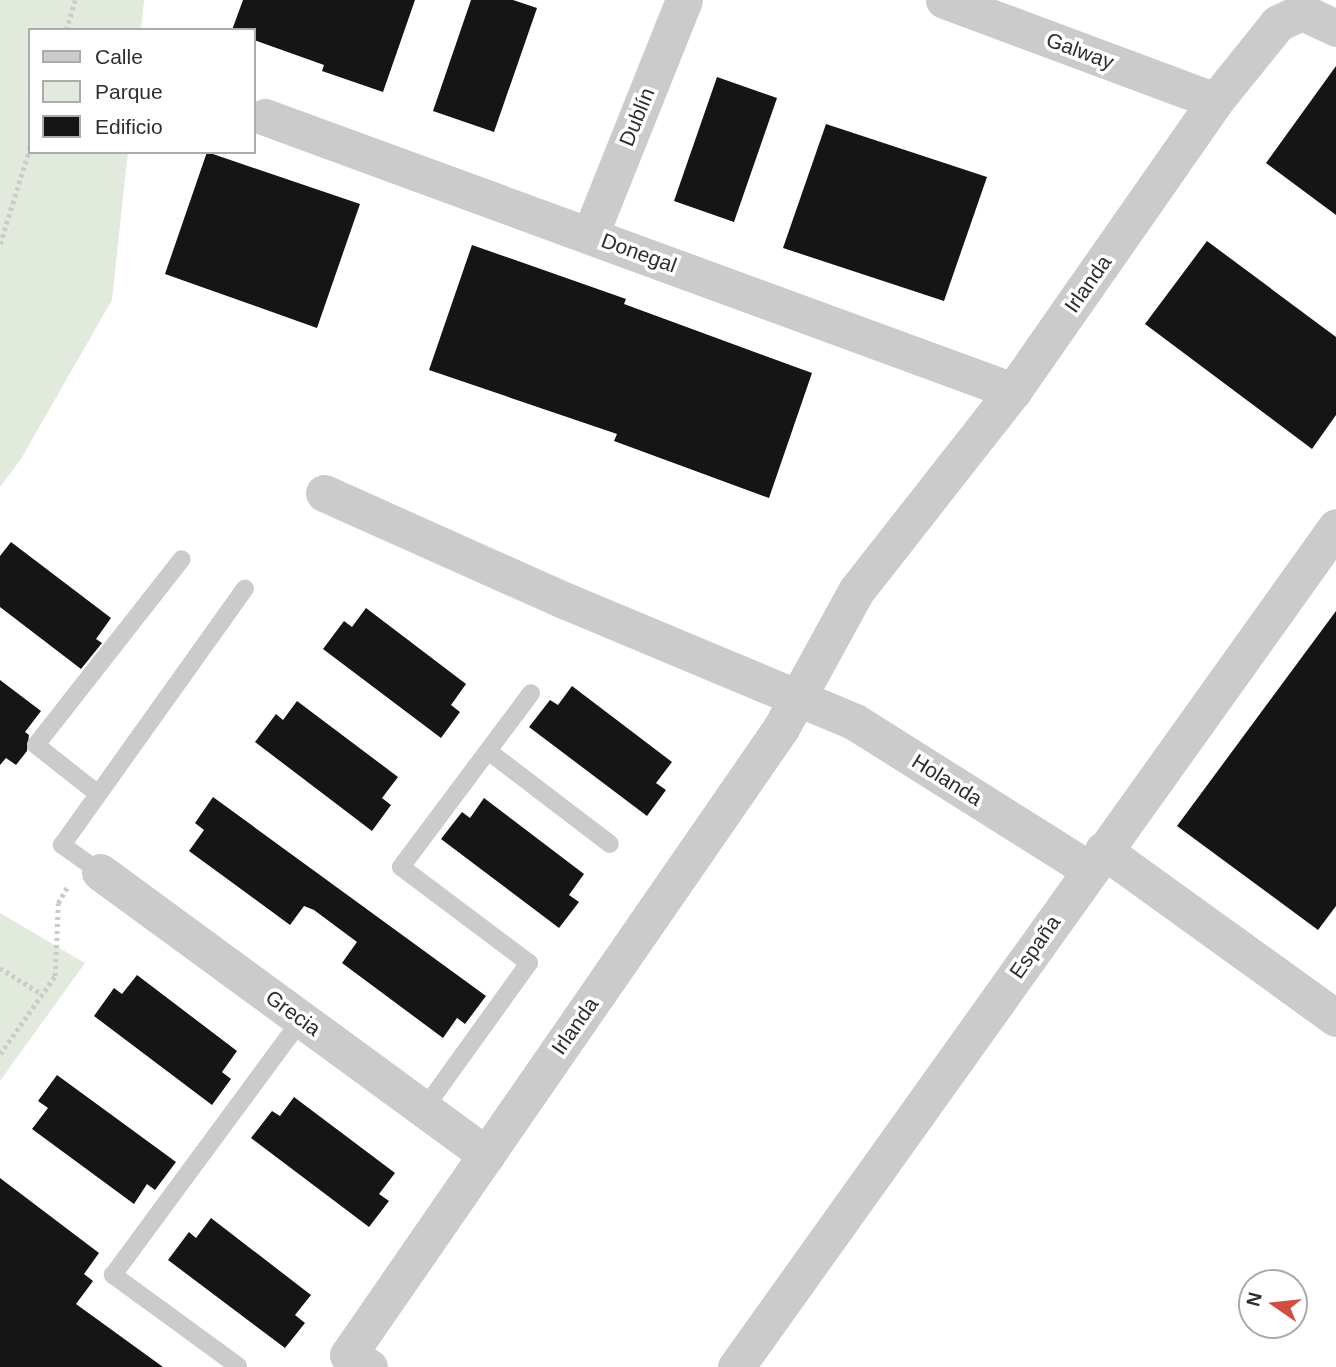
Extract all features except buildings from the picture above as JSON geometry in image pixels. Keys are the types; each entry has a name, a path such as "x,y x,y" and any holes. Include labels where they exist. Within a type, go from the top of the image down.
{"street":[{"name":"Dublín","path":"590,235 684,0"},
{"name":"Galway","path":"944,0 1216,101"},
{"name":"Irlanda","path":"358,1361 486,1155 801,696 856,591 1013,391 1216,101 1268,37 1288,15 1302,12 1336,28"},
{"name":"Donegal","path":"265,117 1013,391"},
{"name":"Holanda","path":"324,493 566,601 801,696 855,722 1097,860 1336,1018"},
{"name":"España","path":"736,1367 1336,527"},
{"name":"Grecia","path":"91,866 486,1155"}],"lane":[{"path":"98,794 36,745 182,559"},
{"path":"91,866 62,845 245,588"},
{"path":"424,1109 529,963 401,867 531,694"},
{"path":"488,751 610,844"},
{"path":"238,1366 113,1275 301,1020"}],"path":[{"path":"67,28 75,0"},
{"path":"0,244 28,153"},
{"path":"0,1054 55,976 58,903 91,866"},
{"path":"0,968 42,994"}],"green space":[{"path":"0,0 144,0 141,28 28,28 28,154 128,154 112,300 21,459 0,487"},
{"path":"0,913 85,963 0,1081"}]}
